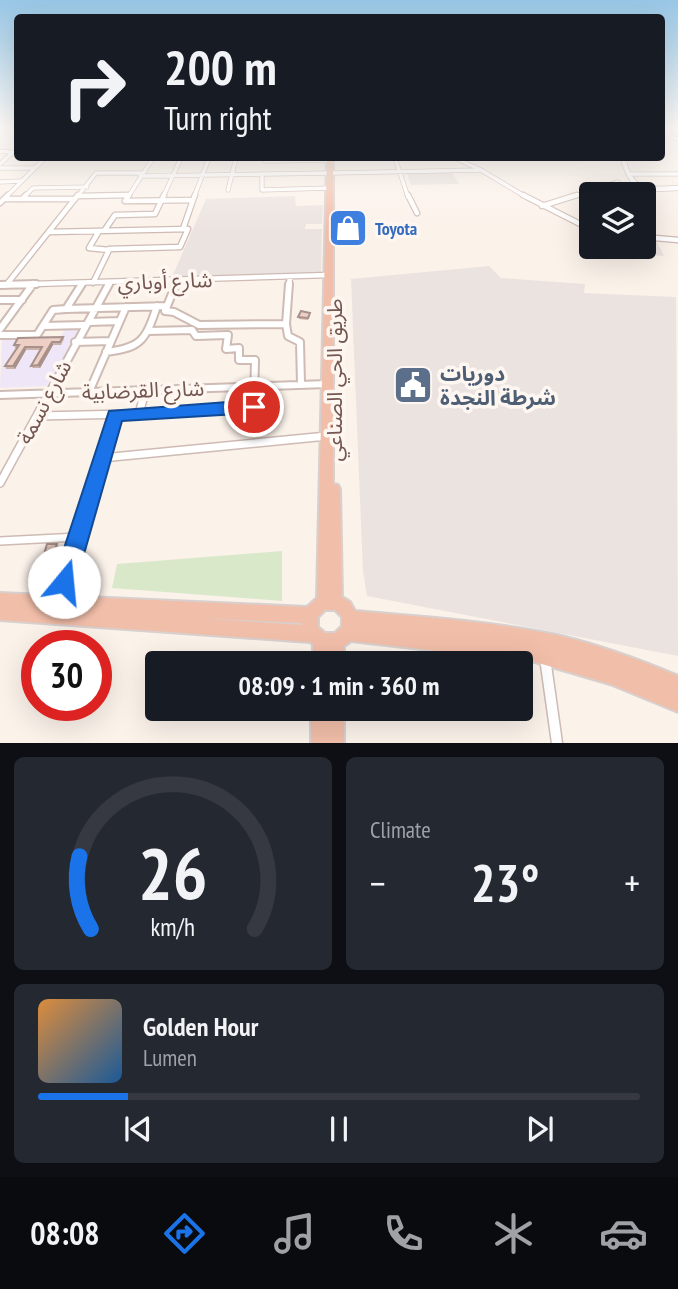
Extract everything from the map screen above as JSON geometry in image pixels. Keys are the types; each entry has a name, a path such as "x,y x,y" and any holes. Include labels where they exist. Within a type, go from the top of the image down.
{"highway":[{"path":"329,602 327,436 331,162"},
{"name":"طريق الحي الصناعي","path":"329,602 332,173"},
{"path":"0,600 311,615 333,633 541,638 606,656 678,685"},
{"path":"311,615 329,602"},
{"path":"326,651 346,609 329,602"},
{"path":"0,611 333,633 496,647 544,656 610,675 678,703"},
{"path":"333,633 334,651"},
{"path":"320,721 320,743"},
{"path":"335,721 335,743"}],"street":[{"path":"1,202 41,162"},
{"path":"49,232 102,231 188,229 180,247 89,248 102,231 115,215 150,162"},
{"path":"115,215 155,215 179,162"},
{"path":"183,229 207,162"},
{"path":"228,190 235,162"},
{"path":"265,162 262,190 330,188"},
{"path":"291,162 291,173"},
{"path":"397,162 417,213"},
{"path":"463,162 579,224"},
{"path":"624,162 631,181 641,185 678,188"},
{"path":"0,166 35,168"},
{"path":"4,285 98,173 172,176 481,170"},
{"path":"628,174 678,174"},
{"path":"0,182 22,181"},
{"path":"22,199 33,188 87,187"},
{"path":"542,206 579,194"},
{"path":"1,202 22,199 127,197 161,201 193,200"},
{"path":"656,238 678,240"},
{"path":"93,283 109,249"},
{"name":"شارع أوباري","path":"4,285 329,275"},
{"path":"290,277 286,324 288,336 300,342 301,384"},
{"path":"177,281 165,311 174,312 199,324 286,324"},
{"name":"شارع نسمة","path":"0,483 109,283"},
{"path":"0,329 33,284"},
{"path":"66,309 82,284"},
{"path":"0,300 22,300"},
{"path":"106,352 131,350 148,331 157,306"},
{"path":"0,335 37,335 53,310 167,306"},
{"path":"89,392 126,307"},
{"path":"43,326 120,321"},
{"path":"148,331 192,330 199,324"},
{"path":"38,416 139,414 254,407 255,360 239,360 239,348 226,349 228,335 196,336 192,330"},
{"path":"75,342 111,341"},
{"name":"شارع القرضابية","path":"0,395 328,384"},
{"path":"139,414 145,390"},
{"path":"58,604 115,415"},
{"path":"102,458 327,436"},
{"path":"0,541 78,537"},
{"path":"544,656 557,743"}],"shaded area":[{"path":"452,172 459,184 411,185 407,173"},
{"path":"295,196 296,206 323,205 322,224 306,224 305,229 322,229 321,274 172,277 206,199"},
{"path":"656,240 664,256 656,255"},
{"path":"489,266 501,278 585,284 584,293 676,297 678,656 367,596 363,572 351,279"},
{"path":"66,328 79,328 58,371 46,386 0,388 2,340 10,336 61,336"}],"green space":[{"path":"282,551 282,601 112,588 117,564"}],"building":[{"name":"Toyota","path":"342,221 353,221 354,230 343,230"},
{"path":"301,311 310,313 308,318 298,317"},
{"path":"63,337 60,342 52,342 38,365 31,366 42,347 25,347 13,366 5,366 19,345 14,345 18,338"},
{"path":"47,544 57,544 54,551 45,551"}],"place":[{"name":"Toyota","path":"348,228"},
{"name":"دوريات شرطة النجدة","path":"413,385"}],"route":[{"path":"64,582 115,415 254,407"}]}
